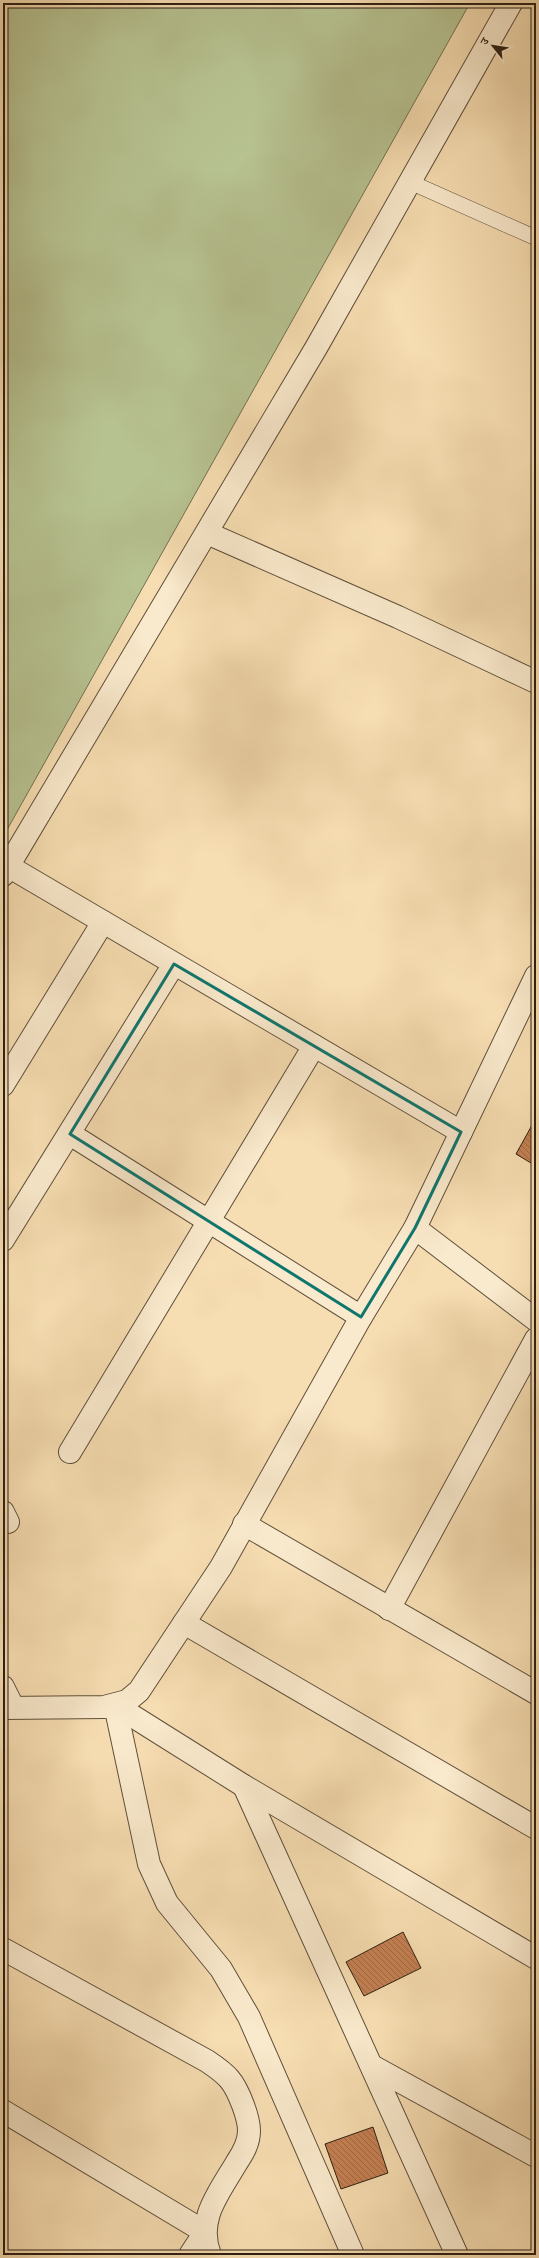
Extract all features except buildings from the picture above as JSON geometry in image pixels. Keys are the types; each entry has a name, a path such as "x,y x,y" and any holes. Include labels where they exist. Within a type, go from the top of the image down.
{"street":[{"path":"461,1132 103,922 5,870 316,348 511,3"},
{"path":"207,533 398,617 536,682"},
{"path":"3,1085 103,922"},
{"path":"3,1240 174,964"},
{"path":"3,1687 8,1707 104,1707 127,1701 139,1691 221,1567 361,1317 415,1228 536,976"},
{"path":"70,1452 314,1046"},
{"path":"70,1134 361,1317"},
{"path":"415,1228 536,1320"},
{"path":"389,1609 536,1340"},
{"path":"244,1524 389,1609 535,1691"},
{"path":"184,1623 536,1828"},
{"path":"115,1705 244,1786 536,1958"},
{"path":"115,1705 149,1864 157,1885 167,1903 221,1969 249,2017 353,2255"},
{"path":"244,1786 458,2255"},
{"path":"3,1949 207,2061 231,2078 237,2087 247,2117 249,2132 246,2147 207,2217 205,2232 210,2255"},
{"path":"372,2066 536,2156"},
{"path":"3,2111 205,2232"},
{"path":"190,2255 205,2232"}],"lane":[{"path":"410,182 536,238"}],"highlighted area":[{"path":"174,964 461,1132 415,1228 361,1317 70,1134"}],"green space":[{"path":"3,3 470,3 3,837"}]}
